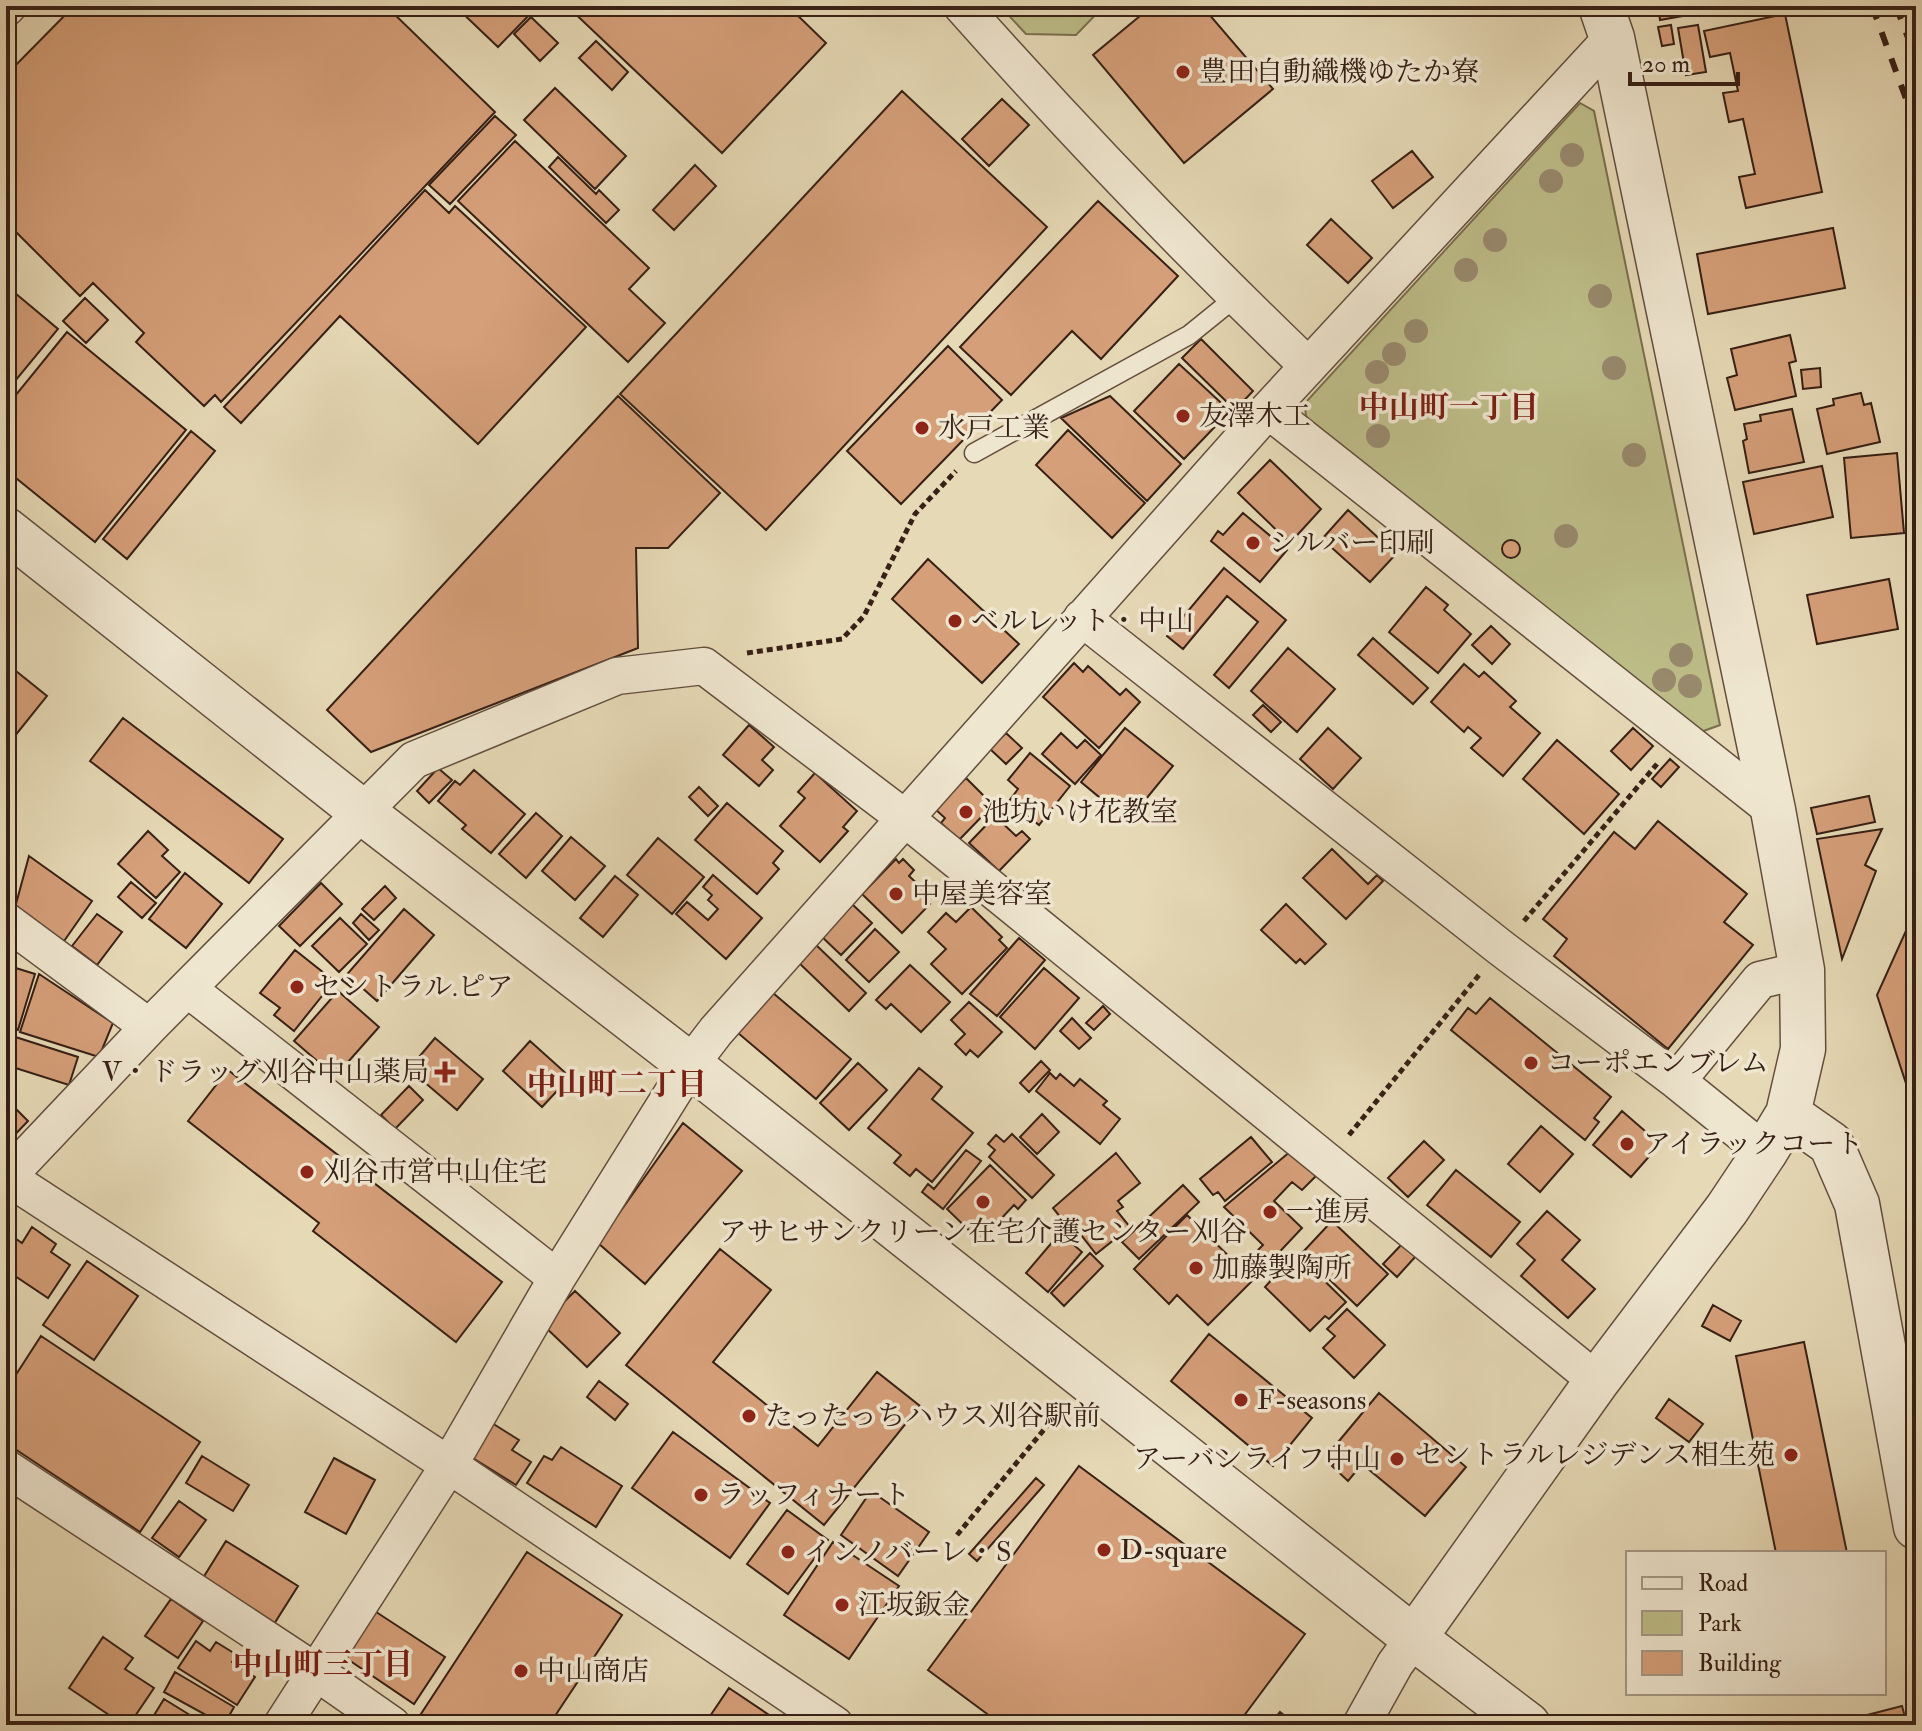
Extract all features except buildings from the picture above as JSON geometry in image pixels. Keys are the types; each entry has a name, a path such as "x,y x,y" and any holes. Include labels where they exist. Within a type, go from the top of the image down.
{"street":[{"path":"962,6 1012,63 1236,297 1308,366"},
{"path":"282,1725 449,1465 557,1278 690,1065 716,1031 1308,366 1606,22"},
{"path":"1361,1725 1395,1664 1597,1381 1727,1209 1765,1152 1788,1114 1803,1049 1802,970 1773,810 1606,22"},
{"path":"1268,410 1773,810"},
{"path":"6,530 1528,1725"},
{"path":"1082,618 1765,1152"},
{"path":"835,1725 449,1465 6,1177 149,1027 414,760 617,676 704,666 906,819 1597,1381"},
{"path":"6,921 149,1027"},
{"path":"1677,1081 1760,980 1802,970"},
{"path":"188,989 557,1278"},
{"path":"1788,1114 1831,1144 1857,1204 1916,1527"},
{"path":"6,1468 392,1725"}],"lane":[{"path":"974,453 1189,335 1236,297"}],"path":[{"path":"704,666 727,656 842,639 864,616 915,514 974,453"},
{"path":"957,1535 1065,1405"}],"green space":[{"path":"1000,6 1104,6 1076,35 1026,34"},
{"path":"1580,103 1594,111 1720,725 1698,733 1306,418 1305,403"}],"railway":[{"path":"1872,6 1916,126"},
{"path":"1896,6 1916,59"}],"place":[{"name":"豊田自動織機ゆたか寮","path":"1183,72"},
{"name":"友澤木工","path":"1183,416"},
{"name":"水戸工業","path":"922,428"},
{"name":"シルバー印刷","path":"1253,543"},
{"name":"ベルレット・中山","path":"955,621"},
{"name":"池坊いけ花教室","path":"966,812"},
{"name":"中屋美容室","path":"896,894"},
{"name":"セントラル.ピア","path":"297,987"},
{"name":"コーポエンブレム","path":"1531,1063"},
{"name":"V・ドラッグ刈谷中山薬局","path":"445,1072"},
{"name":"アイラックコート","path":"1627,1144"},
{"name":"刈谷市営中山住宅","path":"307,1172"},
{"name":"アサヒサンクリーン在宅介護センター刈谷","path":"983,1202"},
{"name":"一進房","path":"1270,1212"},
{"name":"加藤製陶所","path":"1196,1268"},
{"name":"F-seasons","path":"1241,1400"},
{"name":"たったっちハウス刈谷駅前","path":"749,1416"},
{"name":"セントラルレジデンス相生苑","path":"1791,1455"},
{"name":"アーバンライフ中山","path":"1397,1459"},
{"name":"ラッフィナート","path":"701,1495"},
{"name":"D-square","path":"1104,1550"},
{"name":"インノバーレ・S","path":"788,1552"},
{"name":"江坂鈑金","path":"842,1605"},
{"name":"中山商店","path":"521,1671"}],"district":[{"name":"中山町一丁目","path":"1449,407"},
{"name":"中山町二丁目","path":"617,1084"},
{"name":"中山町三丁目","path":"323,1664"}]}
